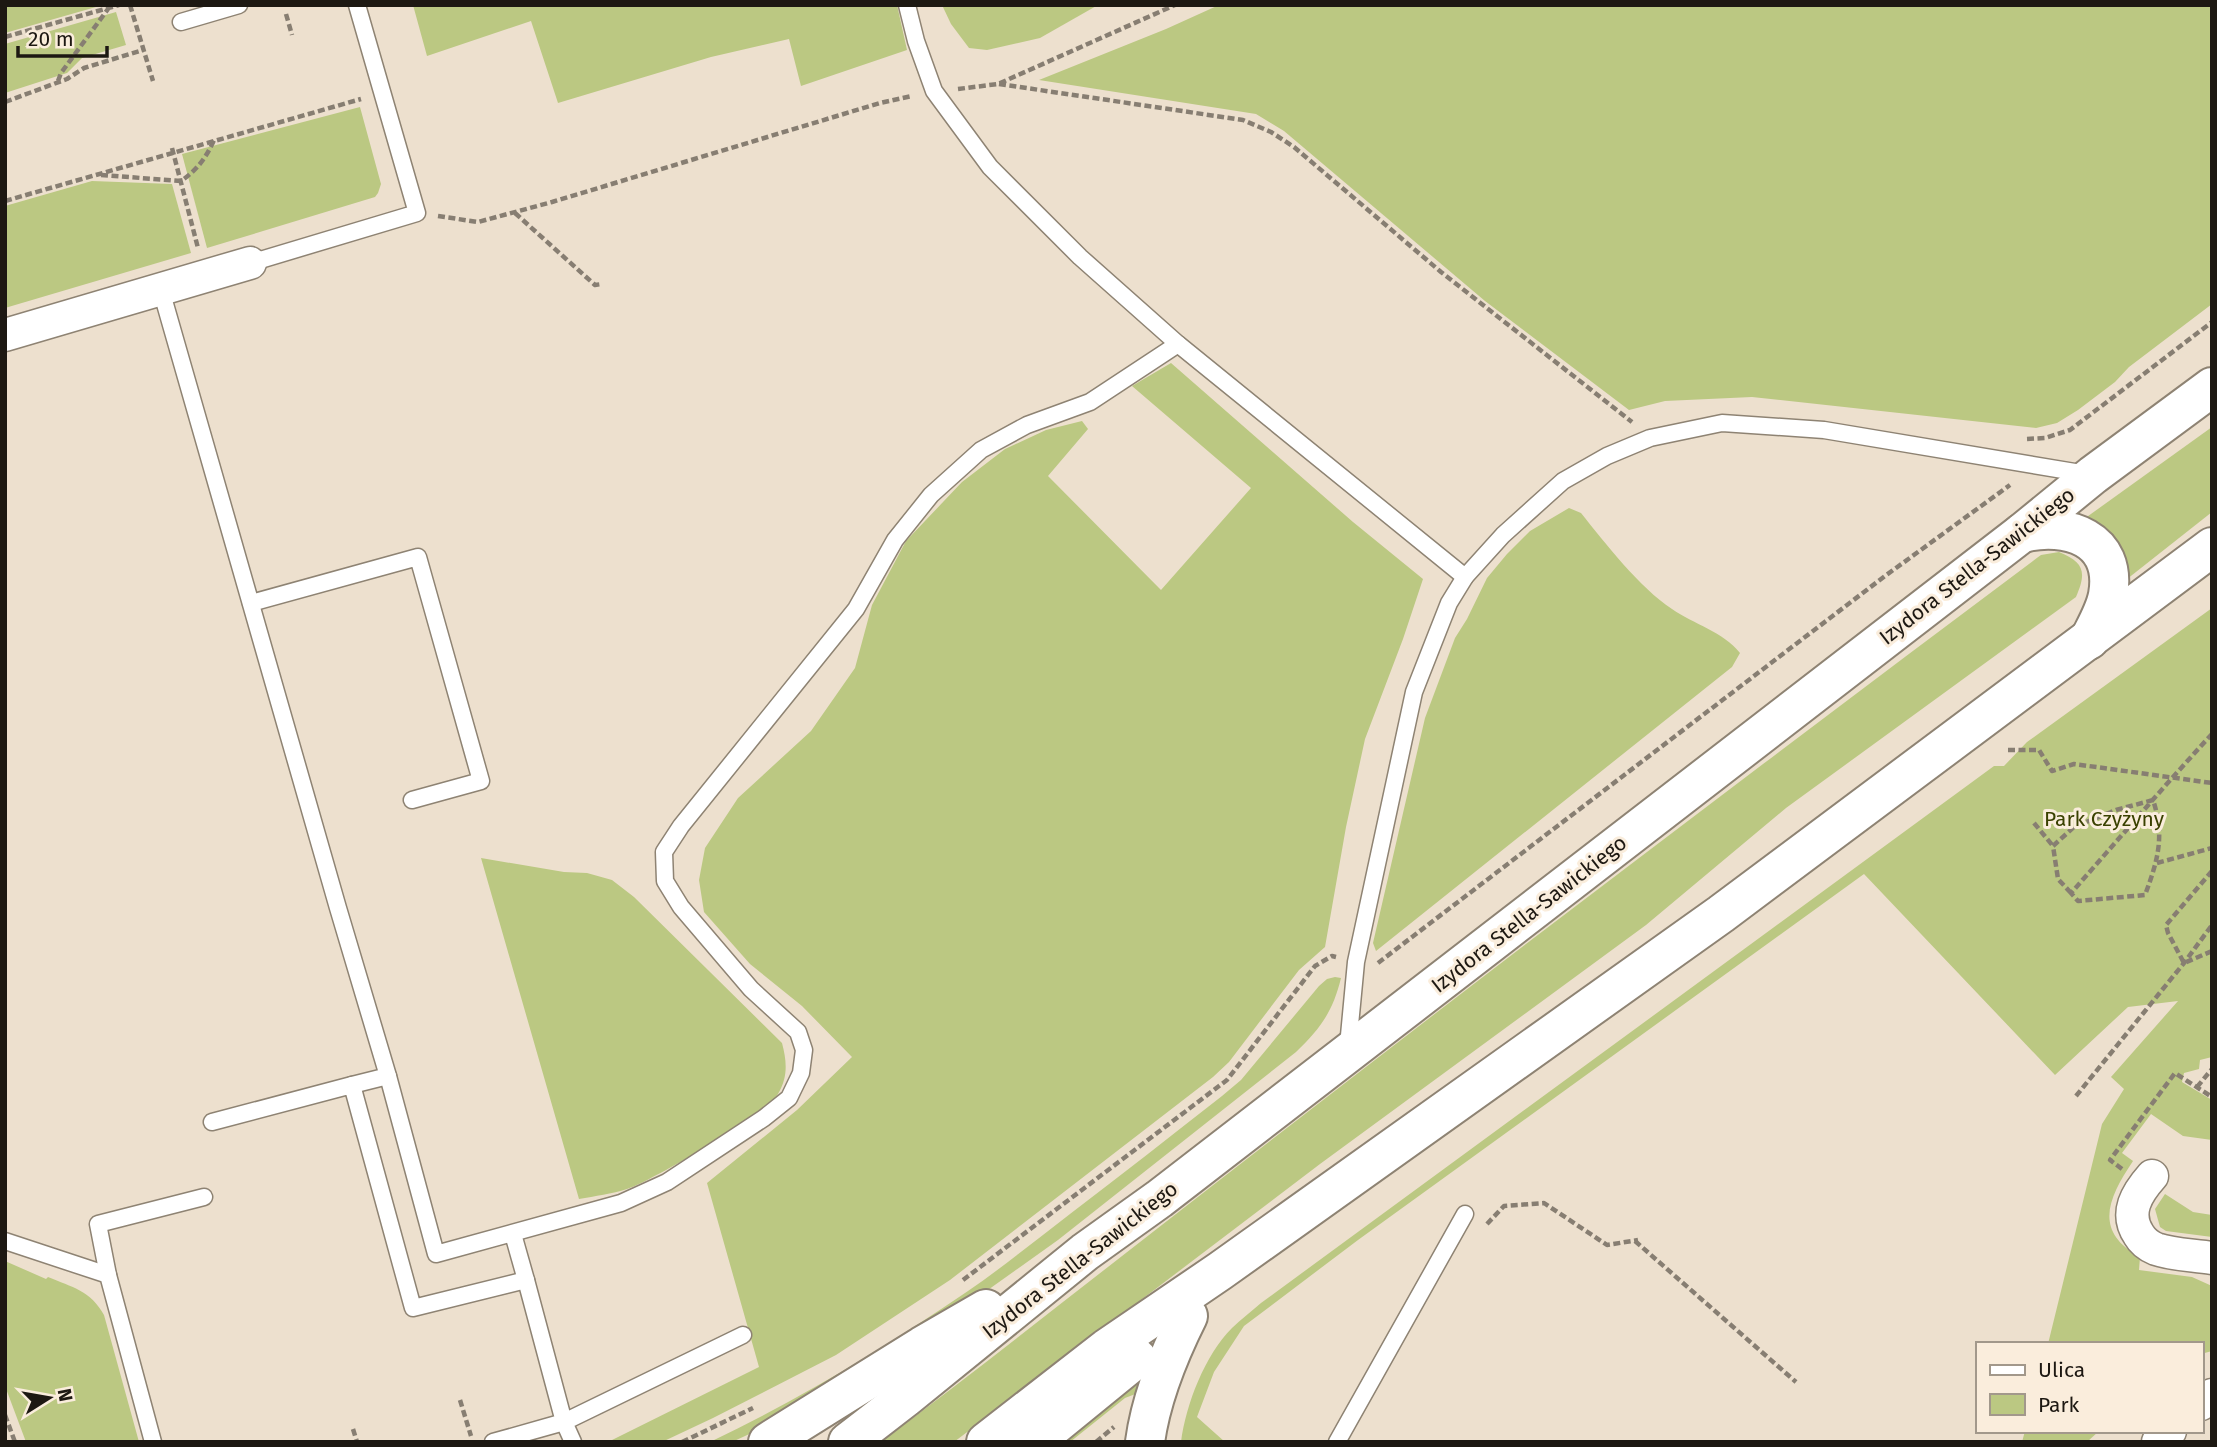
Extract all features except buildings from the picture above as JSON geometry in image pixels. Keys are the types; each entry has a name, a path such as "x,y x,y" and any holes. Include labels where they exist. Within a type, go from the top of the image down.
{"main road":[{"name":"Izydora Stella-Sawickiego","path":"848,1442 1085,1252 1159,1199 1348,1054 2022,533 2093,475 2212,387"},
{"path":"2022,533 2048,529 2072,531 2082,535 2100,552 2107,568 2108,595 2089,640"},
{"path":"986,1442 1107,1348 1220,1271 1721,914 2212,547"},
{"path":"768,1442 922,1346 1085,1252"},
{"path":"1145,1442 1148,1416 1167,1362 1188,1316 1220,1271"},
{"path":"1034,1442 1188,1316"}],"street":[{"path":"5,335 250,263"},
{"path":"2140,1174 2132,1220 2143,1242 2156,1249 2212,1258"}],"lane":[{"path":"181,22 239,5"},
{"path":"250,263 416,213 357,5"},
{"path":"907,5 916,41 934,91 990,167 1080,257 1178,344 1465,577"},
{"path":"161,290 388,1076 436,1255 621,1203 667,1182 764,1118 789,1098 801,1073 804,1051 797,1032 751,989 681,907 665,881 664,852 681,826 856,609 895,540 931,495 981,450 1027,425 1090,402 1178,344"},
{"path":"1348,1054 1356,962 1414,692 1449,603 1465,577 1503,535 1563,481 1607,456 1650,438 1722,423 1824,430 2093,475"},
{"path":"251,603 418,556 481,781 412,800"},
{"path":"212,1122 388,1076"},
{"path":"352,1085 413,1308 526,1280"},
{"path":"153,1442 107,1275 98,1224 204,1197"},
{"path":"1336,1442 1465,1214"},
{"path":"513,1234 564,1422 573,1442"},
{"path":"5,1241 107,1275"},
{"path":"493,1442 564,1422 743,1335"}],"path":[{"path":"5,37 119,5"},
{"path":"130,5 153,81"},
{"path":"998,84 1175,5"},
{"path":"57,82 108,8"},
{"path":"286,14 292,35"},
{"path":"5,102 57,82 84,68 143,50"},
{"path":"416,213 478,222 880,103 934,91 998,84 1243,120 1271,132 1294,147 1441,272 1627,417 1650,438"},
{"path":"5,201 172,150 362,99"},
{"path":"97,174 181,181 208,155 214,140"},
{"path":"172,150 200,256"},
{"path":"514,212 595,285 602,284"},
{"path":"962,1281 1227,1080 1315,966 1332,956 1375,966 1874,584 2014,483 2026,439 2045,438 2070,430 2212,321"},
{"path":"2071,893 2212,734"},
{"path":"2008,751 2039,750 2052,771 2074,764 2212,783"},
{"path":"2053,846 2074,827 2116,810 2153,800"},
{"path":"2034,822 2053,846 2058,879 2078,901 2146,895 2157,863 2160,821 2153,800"},
{"path":"2157,863 2212,848"},
{"path":"2183,963 2166,925 2212,871"},
{"path":"2076,1096 2212,925"},
{"path":"2183,963 2212,951"},
{"path":"2197,1087 2212,1069"},
{"path":"2140,1174 2110,1160 2175,1073 2212,1097"},
{"path":"1480,1232 1504,1206 1545,1203 1607,1245 1636,1241 1796,1382"},
{"path":"460,1400 472,1442"},
{"path":"682,1442 762,1404"},
{"path":"5,1415 15,1442"},
{"path":"353,1429 357,1442"}],"green space":[{"path":"5,5 103,5 5,33"},
{"path":"413,5 897,5 907,50 801,86 789,39 711,57 558,103 531,21 427,56"},
{"path":"942,5 1098,5 1040,38 987,50 969,48 951,24"},
{"path":"1219,5 2212,5 2212,304 2078,410 2057,423 2036,428 1752,397 1665,401 1629,410 1485,301 1284,131 1256,114 1039,80"},
{"path":"116,12 126,45 82,58 67,73 5,93 5,44"},
{"path":"360,107 381,184 375,197 207,248 182,154"},
{"path":"92,181 172,184 191,253 5,308 5,206"},
{"path":"1171,363 1353,522 1423,579 1365,739 1325,947 1299,970 1229,1062 1213,1077 950,1280 836,1355 713,1418 662,1442 608,1442 759,1367 707,1183 797,1110 852,1057 802,1006 750,964 704,912 699,880 705,848 738,798 811,731 855,668 872,605 906,541 962,482 1005,449 1046,430 1082,421 1088,429 1048,476 1161,590 1251,488 1132,386"},
{"path":"2212,427 2212,512 2122,583 2084,519"},
{"path":"1569,508 1581,513 1624,564 1660,600 1726,639 1740,653 1732,667 1376,951 1373,943 1425,718 1455,638 1487,578 1507,554 1530,531"},
{"path":"2059,552 2074,560 2081,569 2082,581 2076,597 1786,808 1646,925 1320,1164 954,1442 881,1442 1729,790 2041,555"},
{"name":"Park Czyżyny","path":"2212,608 2212,1057 2200,1060 2199,1069 2184,1073 2182,1082 2212,1100 2212,1140 2183,1136 2151,1114 2122,1153 2133,1161 2112,1200 2110,1225 2125,1247 2140,1257 2139,1270 2192,1277 2212,1286 2212,1351 2203,1353 2203,1342 2048,1342 2102,1124 2124,1089 2111,1077 2178,1001 2128,1007 2055,1075 1864,874 1358,1240 1244,1326 1214,1372 1197,1417 1225,1442 1181,1442 1192,1396 1213,1352 1232,1328 1261,1303 1994,766 2004,766 2027,742"},
{"path":"481,858 564,872 587,873 612,880 634,897 782,1043 786,1069 778,1094 732,1131 659,1174 627,1189 579,1199"},
{"path":"1341,978 1330,1010 1319,1027 1296,1052 1058,1240 964,1307 788,1416 732,1442 710,1442 777,1408 874,1352 994,1272 1241,1080 1319,986 1327,979"},
{"path":"2165,1194 2193,1212 2212,1215 2212,1237 2166,1231 2160,1227 2155,1209"},
{"path":"5,1261 46,1279 48,1277 73,1287 87,1295 99,1307 104,1315 139,1442 26,1442 5,1386"},
{"path":"1150,1362 1138,1393 1125,1398 1070,1442 1055,1442"},
{"path":"2024,1433 2097,1433 2087,1442 2022,1442"}]}
